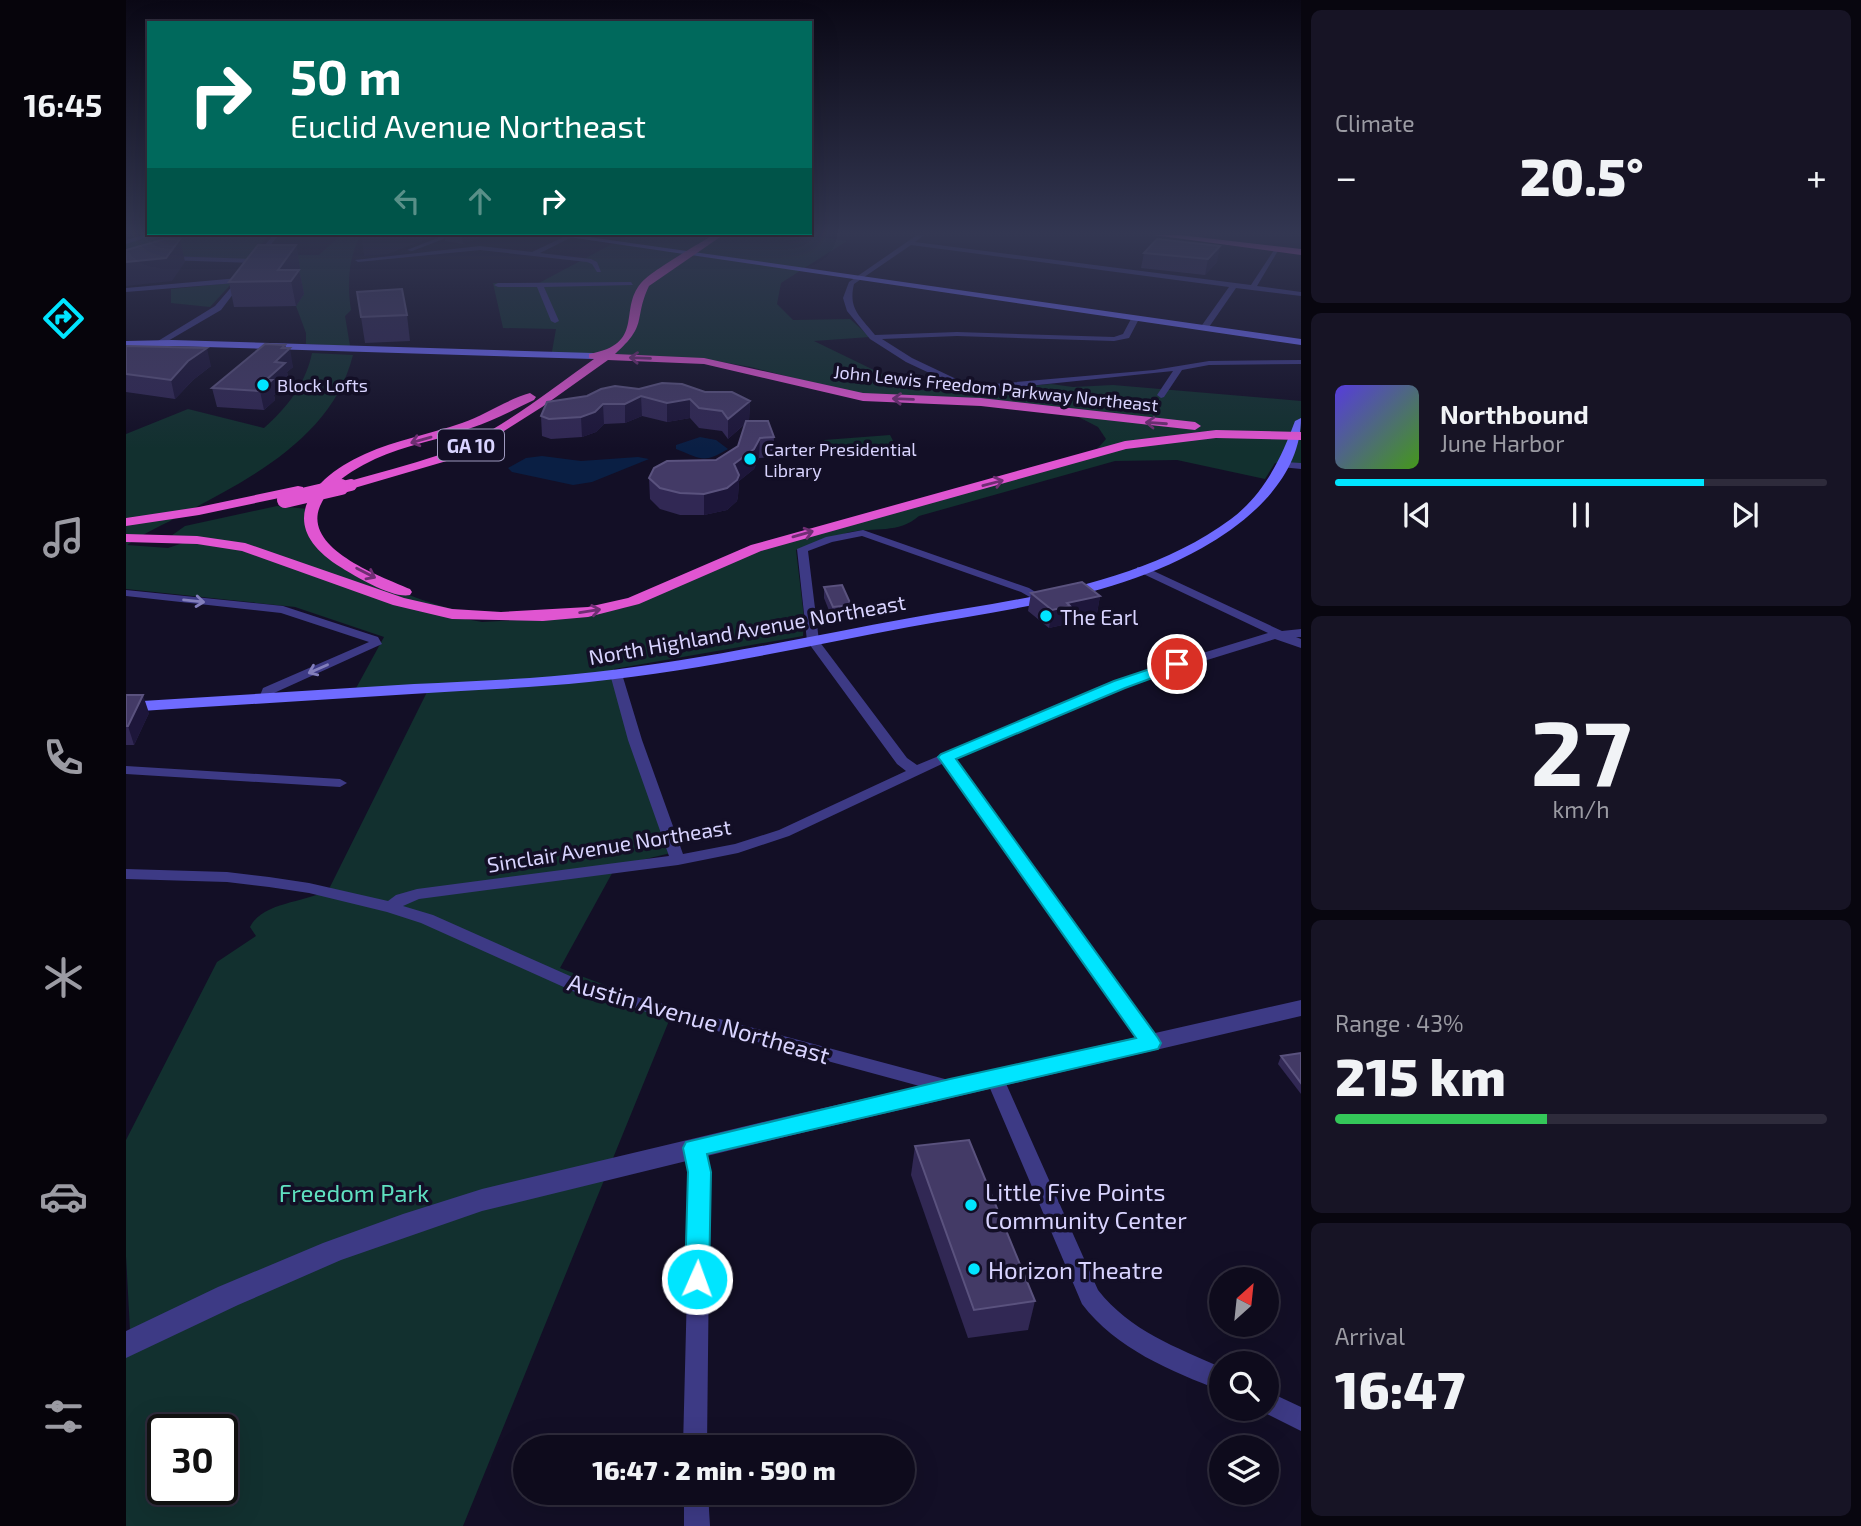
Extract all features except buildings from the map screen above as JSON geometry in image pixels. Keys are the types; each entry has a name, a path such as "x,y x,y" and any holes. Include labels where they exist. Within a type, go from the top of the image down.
{"highway":[{"name":"GA 10","path":"126,522 220,507 362,475 407,463 453,445 628,337 635,326 637,306"},
{"name":"GA 10","path":"126,529 201,519 351,485 418,466 470,445 516,418 599,356 621,327"},
{"name":"John Lewis Freedom Parkway Northeast","path":"599,356 704,361 863,397 1020,406 1147,422 1299,431"},
{"path":"522,617 451,607 397,589 330,553 315,536 310,518 314,501 324,488 356,464 389,450 470,425 530,397"},
{"path":"1020,406 1074,416 1100,434 1094,449 1068,460"},
{"name":"John Lewis Freedom Parkway Northeast","path":"522,617 588,612 633,601 756,548 1125,445 1163,438 1299,431"},
{"path":"126,538 221,542 259,550 419,608 464,616 522,617"}],"main road":[{"path":"1046,306 1301,342"},
{"path":"126,344 599,356"},
{"name":"North Highland Avenue Northeast","path":"126,707 536,682 616,674 813,641 1040,598 1141,569 1191,548 1232,523 1260,500 1284,465 1299,431"}],"street":[{"path":"161,343 219,306"},
{"path":"549,306 555,321"},
{"path":"850,306 856,319 873,337 909,360 970,389 1220,363 1301,362"},
{"path":"1204,328 1219,306"},
{"path":"873,337 957,334 1114,339 1126,336 1135,319"},
{"path":"1161,395 1179,368"},
{"path":"1284,465 1301,466"},
{"path":"915,771 902,761 813,641 802,549 863,534 1026,590 1040,598"},
{"path":"1141,569 1301,644"},
{"path":"126,593 283,610 370,637 376,643 268,691 266,698"},
{"name":"Sinclair Avenue Northeast","path":"390,907 417,894 678,860 738,848 784,833 946,757 1148,674 1274,635 1301,633"},
{"path":"616,674 635,740 678,860"},
{"path":"946,757 1151,1043"},
{"path":"126,770 341,783"},
{"name":"Austin Avenue Northeast","path":"126,874 227,877 269,882 309,888 390,907 427,919 583,989 950,1087"},
{"path":"126,1345 272,1276 404,1225 527,1187 950,1087 1301,1008"},
{"path":"995,1079 1098,1311 1128,1334 1209,1374"},
{"path":"694,1148 700,1172 695,1435"},
{"path":"1279,1408 1301,1419"},
{"path":"696,1505 697,1526"}],"green space":[{"path":"296,306 351,306 351,310 345,316 350,346 306,344 306,333"},
{"name":"Freedom Park","path":"498,306 779,306 793,320 850,319 870,337 814,341 915,390 973,391 1051,384 1073,387 1113,385 1301,401 1301,464 1275,463 1265,479 1177,460 1115,461 919,516 895,528 843,534 796,550 804,617 803,636 614,669 671,853 616,866 560,968 673,1011 463,1526 126,1526 126,1333 130,1330 126,1256 126,1140 217,962 256,936 250,927 256,918 265,912 329,889 430,686 355,690 384,637 295,607 126,589 126,434 188,409 264,428 294,394 305,375 312,353 353,355 343,384 328,409 309,431 286,451 236,485 127,545 168,548 186,542 249,551 428,612 482,622 570,617 624,608 719,565 785,542 1091,456 1106,439 1098,427 1065,410 855,394 751,367 716,361 673,357 551,357 556,329 503,328"},
{"path":"890,435 899,452 788,452 785,444 824,444 824,440"},
{"path":"277,506 308,509 311,537 380,581 416,598 458,610 416,605 249,545 171,536 185,526"}],"water":[{"path":"700,437 716,440 728,449 713,457 702,458 676,449 676,445"},
{"path":"542,456 581,461 638,457 649,459 592,482 573,485 512,472 508,468 526,458"}],"place":[{"name":"Block Lofts","path":"263,385"},
{"name":"Carter Presidential Library","path":"750,459"},
{"name":"The Earl","path":"1046,616"},
{"name":"Little Five Points Community Center","path":"971,1205"},
{"name":"Horizon Theatre","path":"974,1269"}],"route":[{"path":"697,1279 700,1172 694,1148 950,1087 1151,1043 946,757 1119,685 1177,664"}]}
